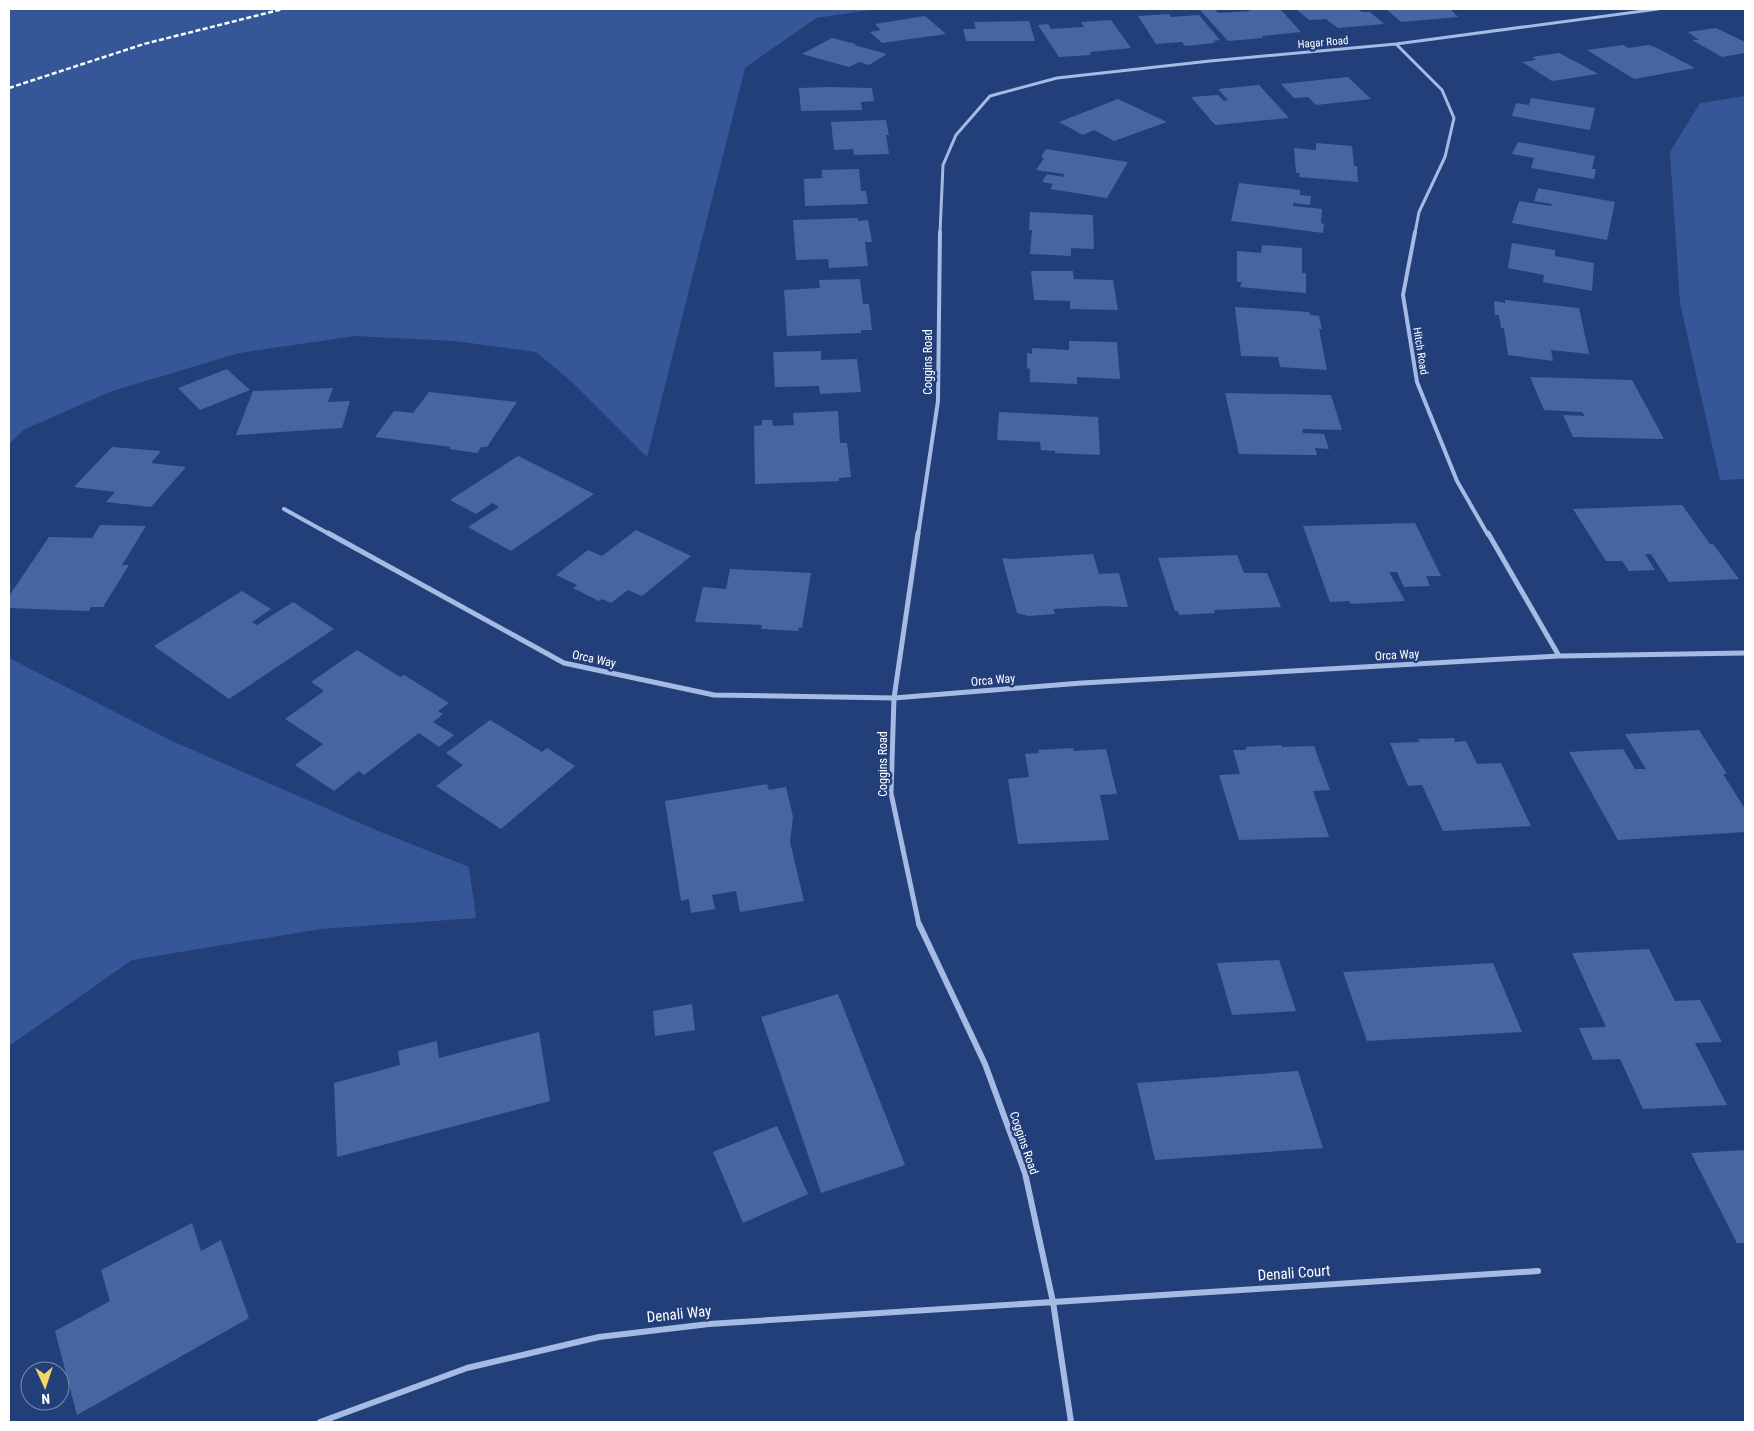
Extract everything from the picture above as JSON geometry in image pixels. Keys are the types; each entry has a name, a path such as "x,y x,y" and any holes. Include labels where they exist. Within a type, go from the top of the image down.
{"street":[{"name":"Hagar Road","path":"990,96 1057,78 1210,61 1396,44 1658,9"},
{"name":"Hitch Road","path":"1396,44 1442,90 1454,118 1445,157 1419,212 1403,295 1417,382 1456,481 1559,656"},
{"name":"Coggins Road","path":"990,96 956,135 943,165 939,250 938,401 894,698 891,793 920,928 985,1064 1025,1173 1053,1302 1071,1422"},
{"name":"Orca Way","path":"284,510 564,663 714,695 894,698 1082,683 1559,656 1745,653"},
{"name":"Denali Court","path":"1053,1302 1538,1272"},
{"name":"Denali Way","path":"320,1422 467,1368 599,1337 709,1324 1053,1302"}],"shaded area":[{"path":"9,9 877,9 816,18 745,68 647,457 571,381 536,352 455,341 355,336 239,353 112,391 23,430 9,444"},
{"path":"1745,96 1745,479 1720,480 1680,303 1670,152 1700,103"},
{"path":"9,658 172,741 376,830 469,867 476,918 320,929 132,960 9,1046"}],"building":[{"path":"1214,9 1218,13 1250,11 1249,9 1280,9 1301,32 1228,41 1200,10"},
{"path":"1296,9 1357,9 1362,12 1370,12 1384,24 1338,28 1326,19 1309,20"},
{"path":"1386,9 1450,9 1458,17 1401,22"},
{"path":"1169,14 1171,17 1199,15 1220,40 1213,41 1215,43 1185,46 1182,42 1156,44 1138,16"},
{"path":"925,16 946,34 882,43 870,32 881,30 875,24"},
{"path":"1111,20 1131,48 1090,52 1091,55 1059,57 1038,25 1048,24 1051,29 1084,27 1081,22"},
{"path":"1029,21 1035,41 966,41 963,29 976,29 974,22"},
{"path":"1716,28 1745,42 1745,53 1722,57 1692,40 1699,40 1688,32"},
{"path":"832,38 887,54 869,65 859,62 849,67 802,54"},
{"path":"1623,45 1628,48 1649,45 1695,68 1634,79 1587,50"},
{"path":"1559,53 1598,74 1552,81 1522,62 1536,60 1532,57"},
{"path":"1348,77 1371,99 1316,105 1308,97 1294,98 1281,84"},
{"path":"1259,85 1289,118 1215,125 1191,97 1218,95 1224,101 1228,100 1218,89"},
{"path":"799,88 872,88 874,101 861,102 862,110 801,111"},
{"path":"1531,98 1595,108 1590,130 1512,116 1516,103 1529,105"},
{"path":"1118,99 1167,122 1114,141 1094,130 1083,135 1059,122"},
{"path":"886,120 889,135 886,135 889,154 854,155 853,149 834,150 831,122"},
{"path":"1518,142 1595,156 1592,169 1596,169 1594,179 1531,168 1534,158 1512,154"},
{"path":"1316,143 1352,146 1354,166 1357,166 1358,182 1299,177 1300,173 1296,173 1294,148 1316,150"},
{"path":"1046,149 1128,162 1107,198 1050,189 1053,184 1042,182 1047,174 1063,177 1064,174 1036,170 1044,158 1041,157"},
{"path":"859,169 861,191 866,191 868,204 805,206 804,179 822,178 822,170"},
{"path":"1239,183 1300,190 1300,195 1311,196 1310,205 1293,203 1293,206 1322,209 1321,223 1324,224 1323,233 1231,221"},
{"path":"1538,188 1615,202 1607,240 1512,223 1519,201 1551,206 1552,204 1534,201"},
{"path":"1030,212 1093,215 1094,249 1071,248 1071,256 1030,254 1032,230 1029,230"},
{"path":"858,218 858,221 868,220 872,242 865,242 868,266 829,268 828,259 796,260 793,220"},
{"path":"1512,243 1555,250 1555,256 1594,263 1592,291 1543,282 1544,275 1508,268"},
{"path":"1262,245 1302,248 1302,273 1306,273 1306,293 1240,287 1242,282 1237,282 1237,251 1261,253"},
{"path":"1031,271 1073,271 1074,279 1113,280 1118,310 1070,309 1070,301 1034,300"},
{"path":"860,279 863,304 869,304 872,330 861,330 861,333 787,336 784,290 820,288 819,280"},
{"path":"1505,300 1579,308 1589,354 1551,350 1553,361 1508,355 1504,328 1501,328 1499,315 1495,315 1494,301 1505,303"},
{"path":"1235,307 1309,312 1310,315 1319,316 1322,329 1319,329 1327,370 1280,367 1278,357 1241,356"},
{"path":"1069,341 1117,342 1120,379 1077,377 1077,384 1030,382 1030,369 1027,368 1027,353 1032,354 1032,348 1069,350"},
{"path":"821,351 821,360 857,359 861,392 820,394 819,386 775,387 773,352"},
{"path":"227,369 250,390 200,410 178,388"},
{"path":"1530,377 1632,380 1664,439 1573,437 1563,415 1585,416 1582,412 1544,410"},
{"path":"333,388 328,402 350,401 342,428 236,435 253,391"},
{"path":"429,392 517,402 487,447 481,447 477,453 449,449 451,447 375,437 394,411 413,413"},
{"path":"1225,393 1331,395 1342,430 1302,429 1303,433 1324,434 1329,449 1315,448 1317,455 1239,454"},
{"path":"838,411 840,443 847,443 851,477 839,478 839,481 755,484 754,426 762,425 762,420 772,420 773,426 794,425 793,413"},
{"path":"999,412 1098,417 1100,455 1055,453 1055,451 1041,450 1040,442 997,440"},
{"path":"112,447 161,451 151,463 186,467 151,507 106,502 115,492 74,487"},
{"path":"518,456 594,494 511,551 468,527 499,507 492,503 476,514 450,500"},
{"path":"1682,505 1710,544 1713,544 1739,579 1669,582 1651,554 1645,554 1655,570 1629,571 1622,561 1606,561 1573,509"},
{"path":"1415,523 1441,576 1426,576 1430,586 1404,587 1397,572 1389,572 1405,601 1351,604 1349,601 1330,602 1303,526"},
{"path":"100,525 146,526 122,565 129,565 103,607 91,607 89,611 9,608 9,596 49,537 92,538"},
{"path":"636,530 691,556 642,596 628,590 611,603 602,599 599,601 573,588 577,585 556,575 588,550 602,556"},
{"path":"1093,554 1099,574 1119,573 1128,607 1104,606 1053,609 1055,614 1029,616 1017,613 1002,558 1014,559"},
{"path":"1237,555 1244,573 1267,573 1281,607 1214,610 1215,613 1179,615 1178,611 1175,611 1158,558"},
{"path":"730,569 811,573 802,628 799,627 798,631 761,629 762,625 695,622 703,587 726,589"},
{"path":"242,591 271,609 252,622 257,625 293,602 334,629 229,699 154,646"},
{"path":"357,650 400,677 404,675 449,703 438,711 443,714 433,722 454,735 439,747 419,733 364,775 359,771 334,791 295,765 323,744 285,719 324,691 311,682"},
{"path":"490,720 542,752 547,748 575,766 501,829 436,786 463,765 446,753"},
{"path":"1699,730 1727,774 1723,774 1745,809 1745,832 1618,840 1569,752 1623,749 1635,769 1646,769 1625,734"},
{"path":"1454,738 1455,742 1466,741 1477,764 1501,763 1531,826 1443,831 1422,785 1408,786 1390,743 1420,742 1418,739"},
{"path":"1281,745 1282,747 1314,746 1330,790 1313,791 1329,837 1239,840 1219,775 1240,774 1233,750 1246,750 1246,747"},
{"path":"1073,748 1074,751 1106,749 1117,794 1100,795 1109,840 1018,844 1008,779 1029,777 1025,754 1039,753 1038,750"},
{"path":"767,784 769,790 786,787 793,817 790,842 804,901 740,912 736,891 712,895 715,909 691,913 689,899 681,901 665,801"},
{"path":"1649,949 1675,1001 1700,1000 1722,1042 1695,1043 1727,1105 1643,1109 1620,1059 1593,1060 1579,1028 1606,1027 1572,953"},
{"path":"1279,960 1296,1011 1232,1015 1217,963"},
{"path":"1493,963 1522,1032 1367,1041 1343,972"},
{"path":"838,994 905,1165 821,1193 761,1017"},
{"path":"692,1004 695,1030 655,1036 653,1011"},
{"path":"539,1032 550,1101 337,1157 334,1083 400,1065 398,1051 437,1041 439,1058"},
{"path":"1298,1071 1323,1148 1155,1160 1137,1083"},
{"path":"777,1126 808,1194 743,1223 713,1152"},
{"path":"1745,1150 1745,1243 1737,1243 1691,1153"},
{"path":"192,1223 201,1251 221,1240 249,1318 77,1415 70,1388 70,1361 63,1361 55,1331 110,1301 101,1270"}],"railway":[{"path":"9,88 144,44 283,9"}]}
